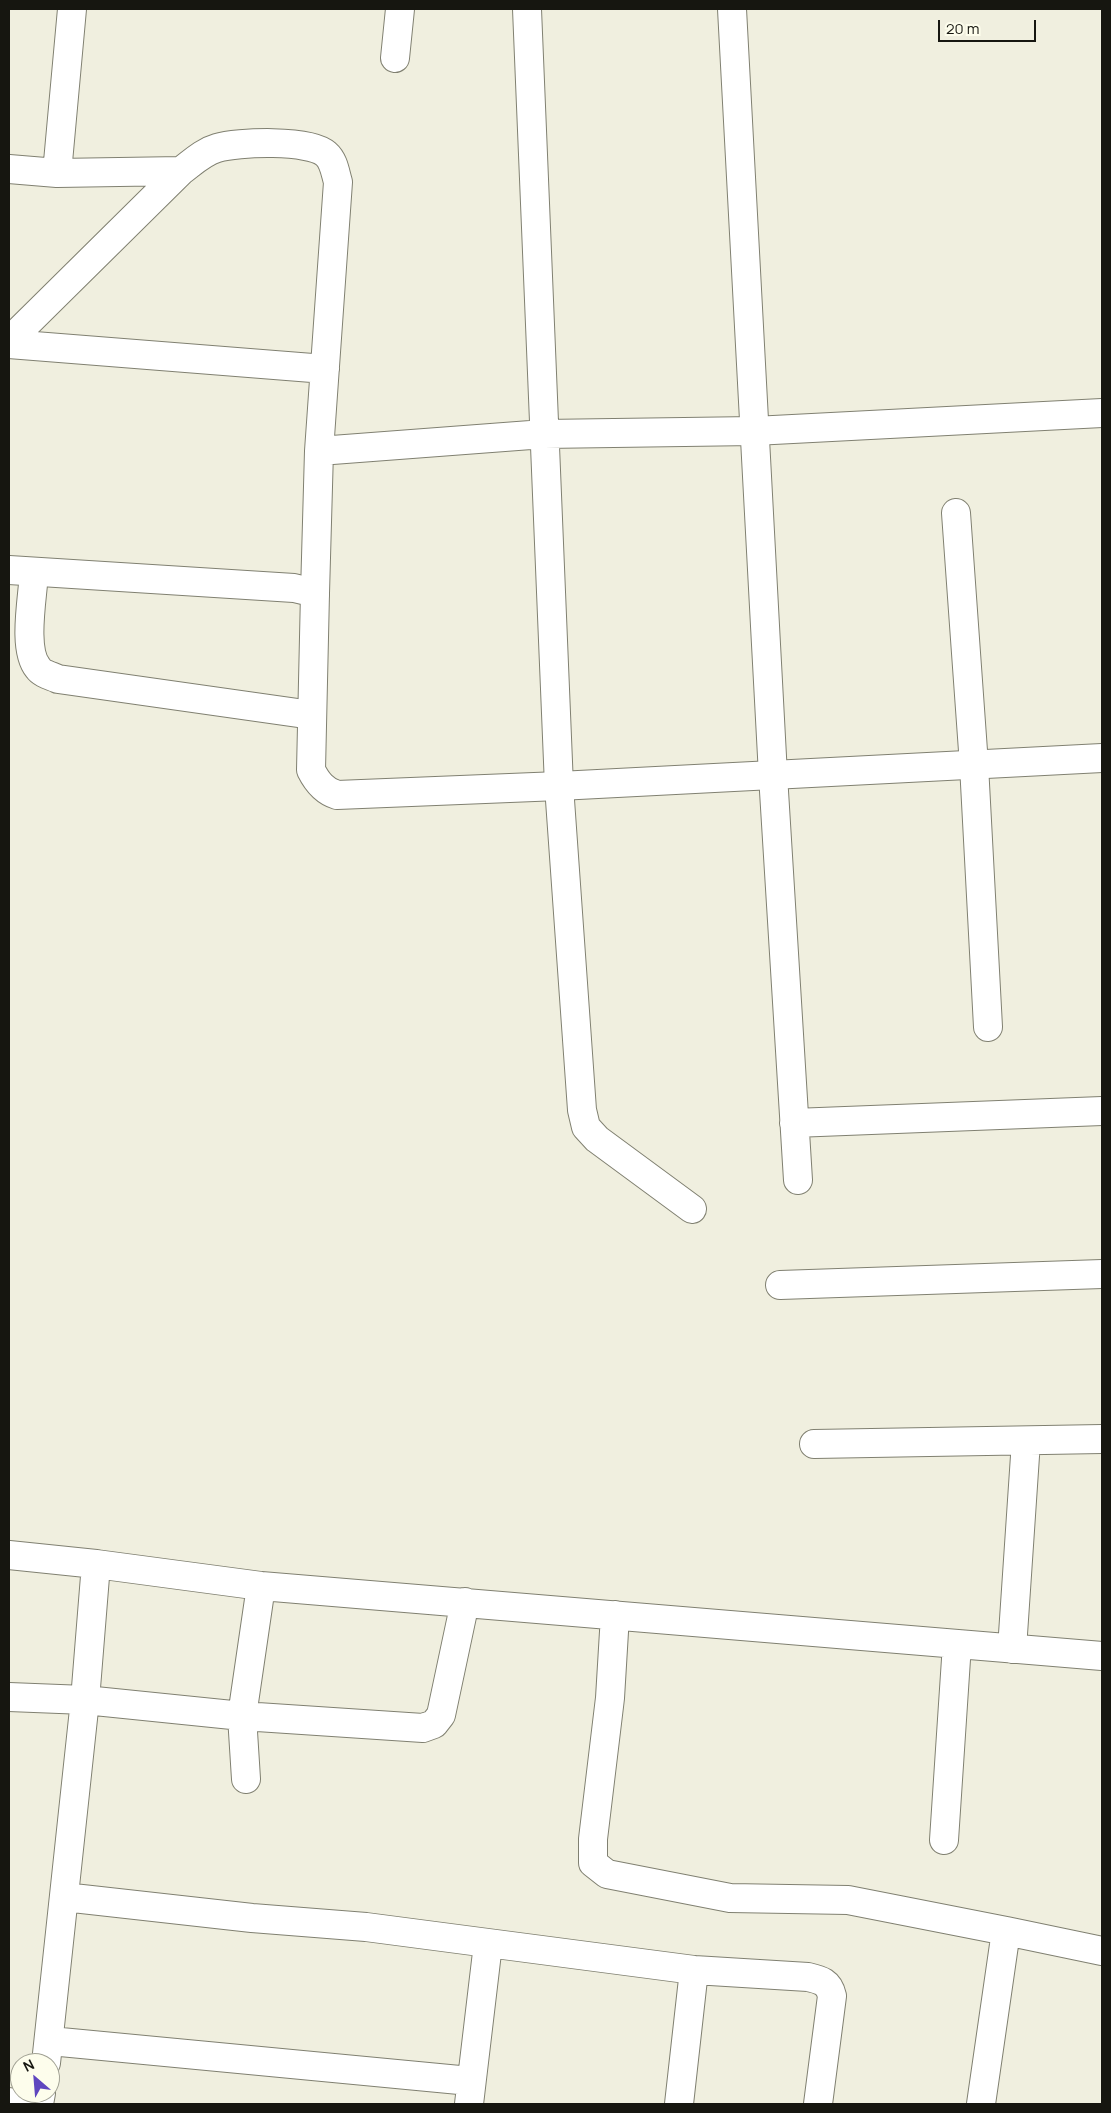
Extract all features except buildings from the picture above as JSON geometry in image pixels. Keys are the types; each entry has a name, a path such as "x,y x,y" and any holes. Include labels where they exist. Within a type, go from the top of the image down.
{"street":[{"path":"57,173 72,9"},
{"path":"395,58 400,9"},
{"path":"527,9 559,786 582,1110 586,1127 597,1139 692,1209"},
{"path":"732,9 772,775 798,1180"},
{"path":"9,342 182,171 204,153 233,145 309,146 325,153 333,164 338,182 319,451 312,715 312,770 316,780 328,792 349,796 1102,758"},
{"path":"9,169 57,173 182,171"},
{"path":"9,342 325,369"},
{"path":"319,451 544,434 754,431 1102,413"},
{"path":"956,514 974,765 988,1027"},
{"path":"312,715 58,679 39,670 32,660 21,571 294,588 315,593"},
{"path":"794,1123 1102,1111"},
{"path":"780,1285 1102,1274"},
{"path":"814,1444 1102,1440"},
{"path":"1012,1649 1026,1441"},
{"path":"9,1555 96,1564 261,1586 1102,1656"},
{"path":"96,1564 85,1700 48,2052 470,2092 488,1944"},
{"path":"246,1780 242,1716 261,1586"},
{"path":"9,1697 85,1700 242,1716 423,1728 434,1724 442,1710 465,1602"},
{"path":"614,1615 610,1698 594,1839 593,1862 599,1869 607,1874 730,1898 848,1900 1102,1951"},
{"path":"944,1840 957,1644"},
{"path":"64,1898 252,1918 366,1927 694,1970 808,1977 827,1983 832,1996 818,2104"},
{"path":"981,2104 1006,1931"},
{"path":"679,2104 694,1970"},
{"path":"9,2102 22,2104"}]}
